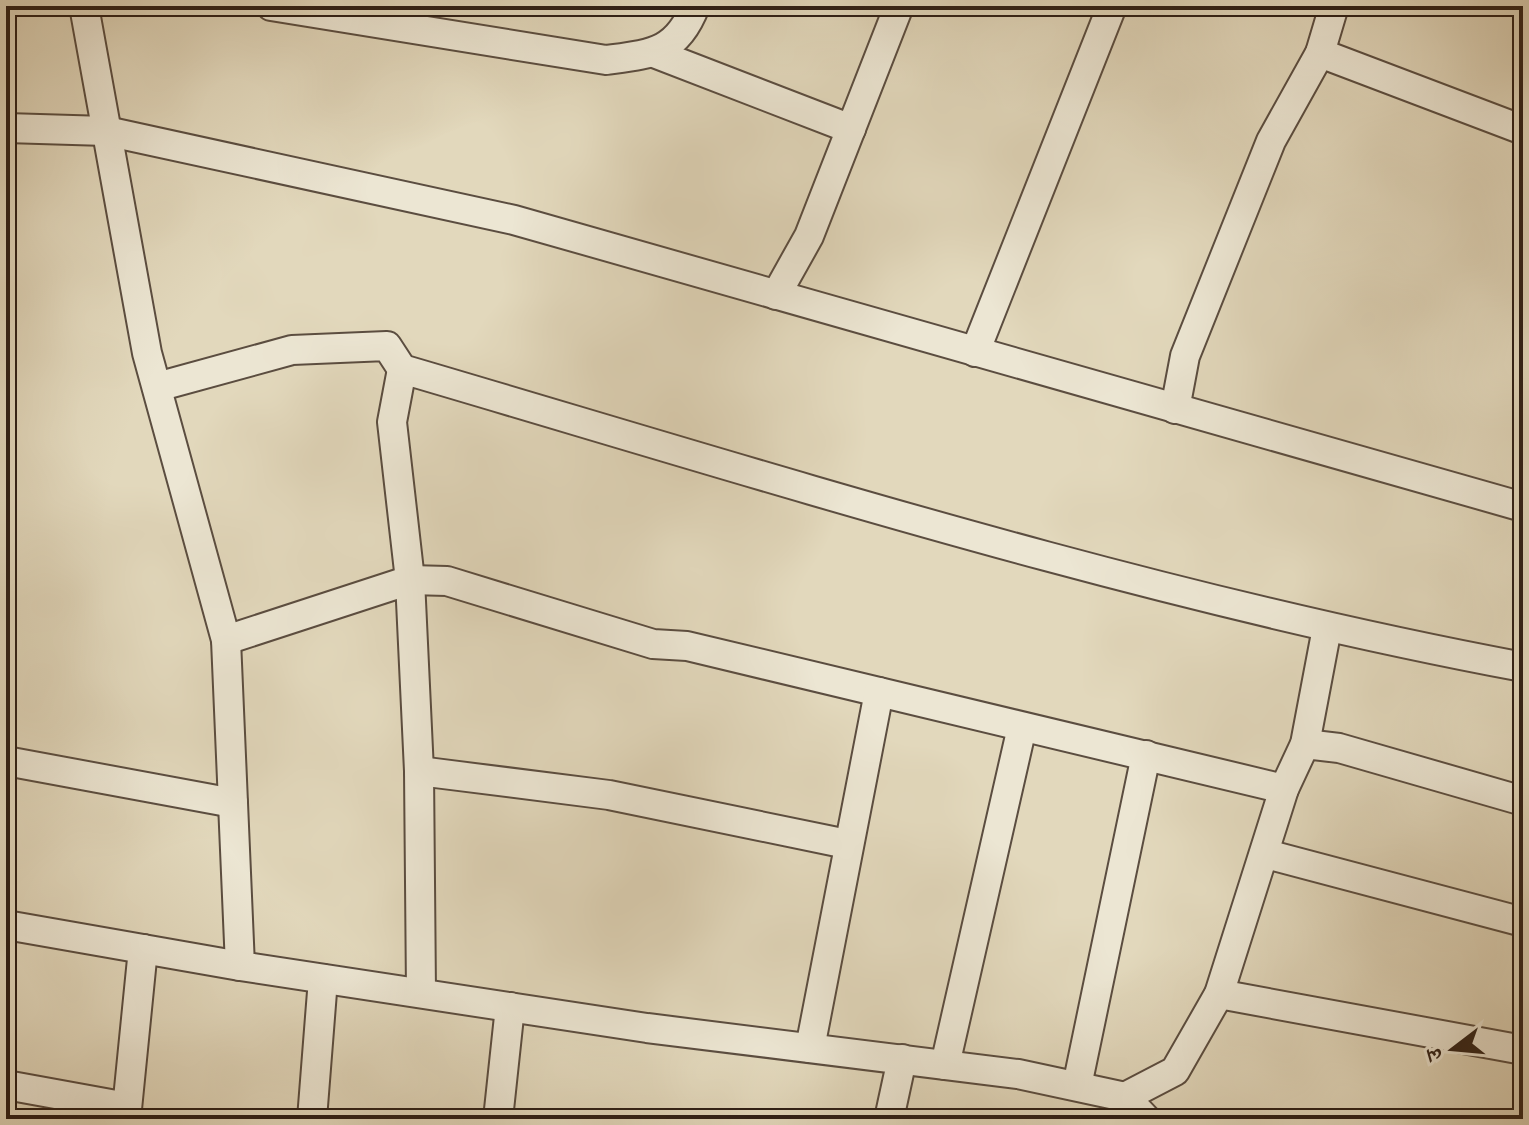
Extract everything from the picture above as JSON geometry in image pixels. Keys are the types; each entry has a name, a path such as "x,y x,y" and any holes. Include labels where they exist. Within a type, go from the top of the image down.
{"street":[{"path":"84,6 147,353 226,640 240,966"},
{"path":"271,6 606,60 654,53 686,30 695,6"},
{"path":"776,295 809,236 899,6"},
{"path":"975,352 1112,6"},
{"path":"1175,409 1185,356 1271,141 1320,53 1334,6"},
{"path":"654,53 851,129"},
{"path":"1320,53 1523,130"},
{"path":"6,128 106,131 514,220 1523,507"},
{"path":"157,387 292,350 387,346 402,369 899,516 1327,628 1523,667"},
{"path":"402,369 392,422 410,580 419,771 421,993"},
{"path":"226,640 410,580 447,581 653,644 687,646 1284,789"},
{"path":"1125,1097 1175,1071 1219,994 1266,854 1284,789 1305,744 1327,628"},
{"path":"810,1048 847,844 879,692"},
{"path":"945,1065 1022,727"},
{"path":"1305,744 1339,748 1523,801"},
{"path":"1077,1086 1146,755"},
{"path":"6,761 233,803"},
{"path":"419,771 609,795 847,844"},
{"path":"1266,854 1523,922"},
{"path":"6,925 323,979 1077,1086 1125,1097 1146,1119"},
{"path":"6,1085 126,1113 143,949"},
{"path":"312,1119 323,979"},
{"path":"1219,994 1523,1050"},
{"path":"498,1119 510,1007"},
{"path":"889,1119 902,1059"}]}
